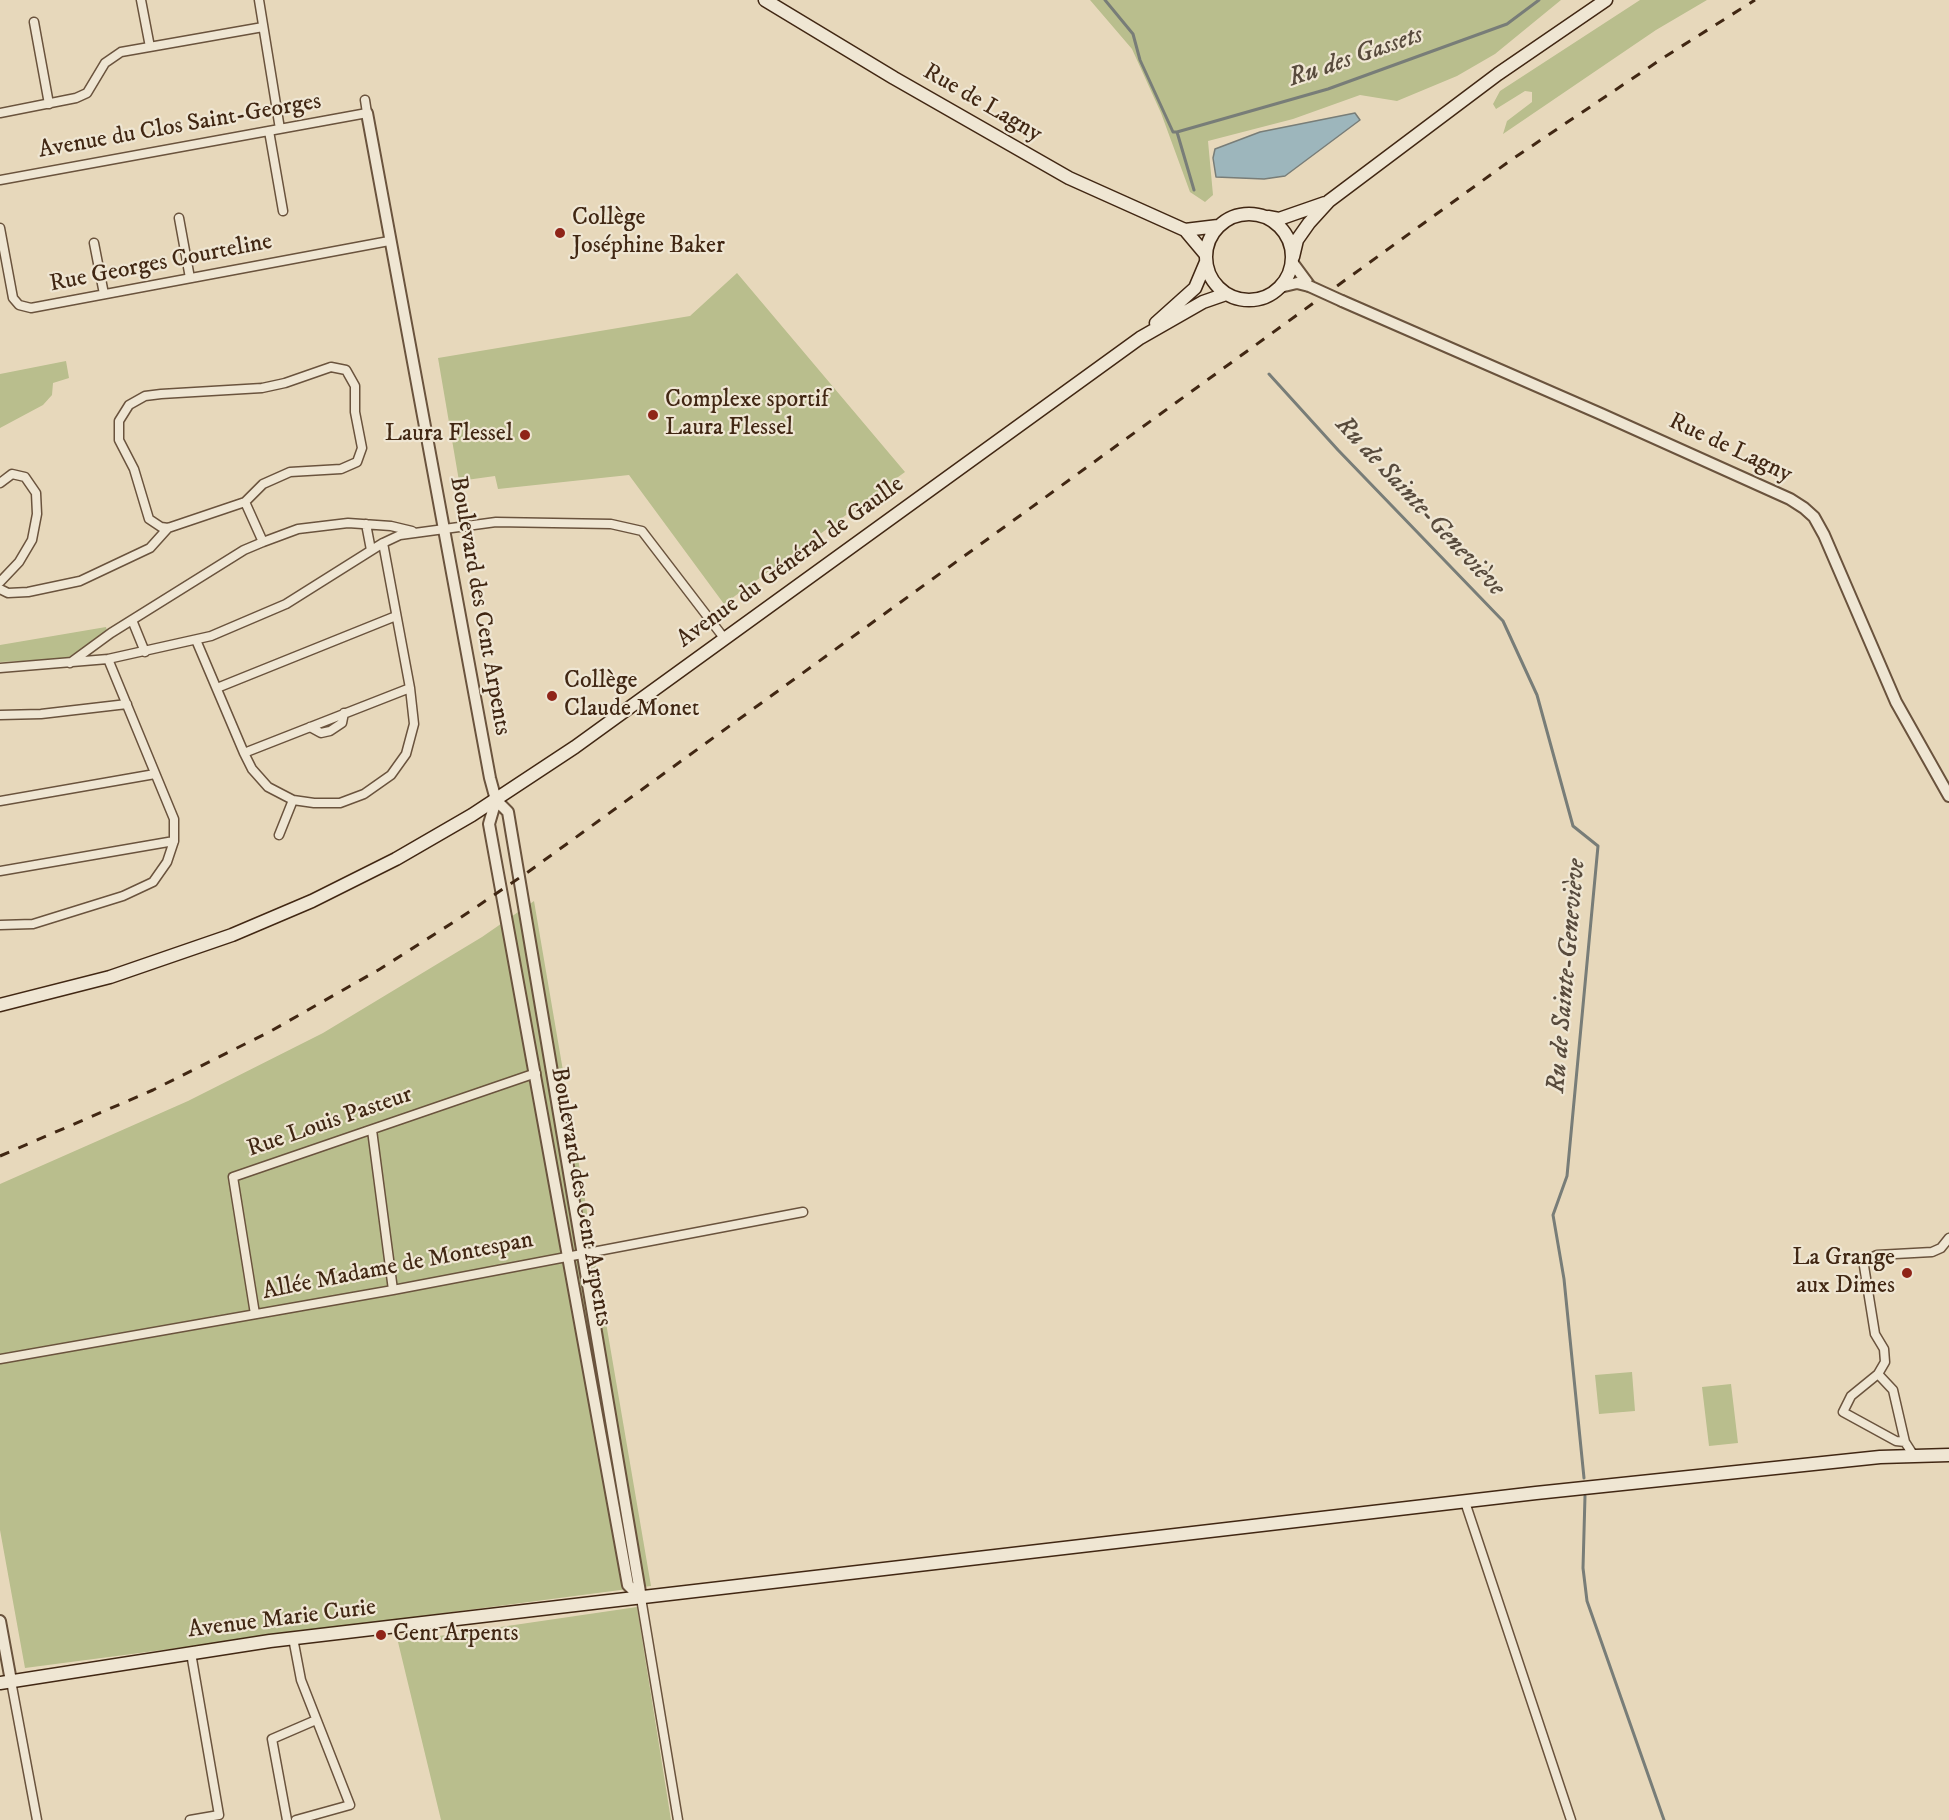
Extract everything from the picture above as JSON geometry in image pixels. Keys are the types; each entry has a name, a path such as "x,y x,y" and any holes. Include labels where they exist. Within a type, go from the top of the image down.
{"main road":[{"name":"Rue de Lagny","path":"765,0 894,78 1069,178 1185,230 1206,259"},
{"path":"1218,226 1207,244 1206,259 1212,280 1226,294 1240,299 1254,300 1268,296 1280,287 1288,276 1303,231 1329,201 1498,75 1606,0"},
{"path":"1185,230 1218,226 1241,214 1287,217 1329,201"},
{"path":"1267,217 1286,233 1293,259"},
{"name":"Avenue du Général de Gaulle","path":"1140,338 1195,288 1206,259"},
{"name":"Avenue du Général de Gaulle","path":"0,1005 110,977 232,934 312,901 396,859 496,800 575,747 1140,338 1203,302 1226,294"},
{"name":"Avenue Marie Curie","path":"5,1682 293,1638 1466,1502 1845,1461 1949,1455"}],"street":[{"path":"141,0 150,47"},
{"path":"259,0 280,129"},
{"path":"34,22 49,104"},
{"path":"0,113 49,104 87,93 105,63 121,52 263,27"},
{"name":"Boulevard des Cent Arpents","path":"365,100 389,241 490,777 496,800 508,812 678,1820"},
{"name":"Avenue du Clos Saint-Georges","path":"0,180 367,113"},
{"path":"269,131 283,211"},
{"path":"179,218 190,278"},
{"name":"Rue Georges Courteline","path":"0,228 11,291 19,305 31,308 389,241"},
{"path":"94,243 104,294"},
{"path":"1293,259 1309,286"},
{"path":"1280,287 1297,283 1309,286"},
{"name":"Rue de Lagny","path":"1309,286 1601,414 1787,498 1804,508 1814,517 1824,535 1896,702 1949,796"},
{"path":"0,589 8,593 28,592 80,581 150,548 168,528 245,502 263,484 290,472 341,469 357,462 362,448 355,412 355,386 346,370 331,367 285,383 262,388 145,396 129,405 119,421 119,440 134,469 145,512 153,523 168,528"},
{"path":"0,483 12,474 25,477 33,486 37,508 32,540 19,562 0,582"},
{"path":"245,502 263,542"},
{"path":"70,663 132,620 225,562 263,542 315,526 366,524 415,531 496,522 611,524 635,528 650,538 724,638"},
{"path":"366,524 371,550"},
{"path":"0,668 108,659 196,639 236,626 286,604 382,543 415,531"},
{"path":"196,639 244,753 252,769 268,787 293,800 340,803 364,794 391,774 406,754 414,724 410,688 382,543"},
{"path":"217,688 396,616"},
{"path":"132,620 145,652"},
{"path":"0,925 33,924 123,896 153,882 167,862 174,841 174,819 108,659"},
{"path":"244,753 410,688"},
{"path":"0,716 41,714 127,704"},
{"path":"0,801 155,774"},
{"path":"279,835 293,800"},
{"name":"Boulevard des Cent Arpents","path":"496,800 489,824 628,1585 641,1598"},
{"path":"0,871 174,841"},
{"name":"Rue Louis Pasteur","path":"255,1314 232,1176 536,1073"},
{"path":"372,1130 393,1290"},
{"name":"Allée Madame de Montespan","path":"0,1359 393,1290 803,1212"},
{"path":"1905,1442 1896,1440 1843,1412 1851,1396 1878,1374 1885,1358 1875,1334 1864,1277 1865,1262 1877,1255 1932,1252 1941,1248 1949,1238"},
{"path":"1878,1374 1893,1390 1905,1442 1914,1456"},
{"path":"1466,1502 1571,1820"},
{"path":"0,1621 5,1682 37,1820"},
{"path":"293,1638 301,1680 350,1805 296,1820"},
{"path":"190,1820 219,1815 191,1653"},
{"path":"287,1820 272,1739 316,1719"}],"green space":[{"path":"1090,0 1561,0 1495,54 1457,76 1397,101 1360,95 1293,119 1208,141 1213,195 1205,202 1190,192 1161,113 1132,49"},
{"path":"1640,0 1707,0 1656,30 1503,134 1507,121 1532,102 1532,92 1525,91 1496,109 1493,104 1500,91"},
{"name":"Complexe sportif Laura Flessel","path":"737,273 905,472 724,604 629,475 498,489 495,476 459,481 438,358 690,316"},
{"path":"66,361 69,378 53,383 52,395 43,405 0,428 0,374"},
{"path":"106,627 107,631 66,659 0,662 0,645"},
{"path":"534,901 651,1586 25,1668 0,1530 0,1184 188,1101 323,1033 482,937"},
{"path":"1632,1372 1635,1411 1599,1414 1595,1375"},
{"path":"1731,1384 1738,1443 1709,1446 1702,1387"},
{"path":"637,1607 671,1820 441,1820 398,1642"}],"water":[{"path":"1355,113 1360,120 1285,176 1264,179 1216,177 1213,158 1215,149 1260,132"}],"waterway":[{"path":"1105,0 1133,34 1140,60 1173,132 1177,132"},
{"name":"Ru des Gassets","path":"1177,132 1328,89 1507,24 1539,0"},
{"name":"Ru de Sainte-Geneviève","path":"1177,132 1194,190"},
{"name":"Ru de Sainte-Geneviève","path":"1269,374 1338,450 1503,621 1537,695 1573,826 1598,846 1567,1176 1553,1215 1564,1279 1584,1478"},
{"name":"Ru de Sainte-Geneviève","path":"1585,1496 1583,1568 1587,1601 1664,1820"}],"railway":[{"path":"0,1156 153,1090 271,1031 380,969 460,918 528,872 1511,160 1663,58 1755,0"}],"place":[{"name":"Collège Joséphine Baker","path":"560,233"},
{"name":"Complexe sportif Laura Flessel","path":"653,415"},
{"name":"Laura Flessel","path":"525,435"},
{"name":"Collège Claude Monet","path":"552,696"},
{"name":"La Grange aux Dimes","path":"1907,1273"},
{"name":"Cent Arpents","path":"381,1635"}]}
